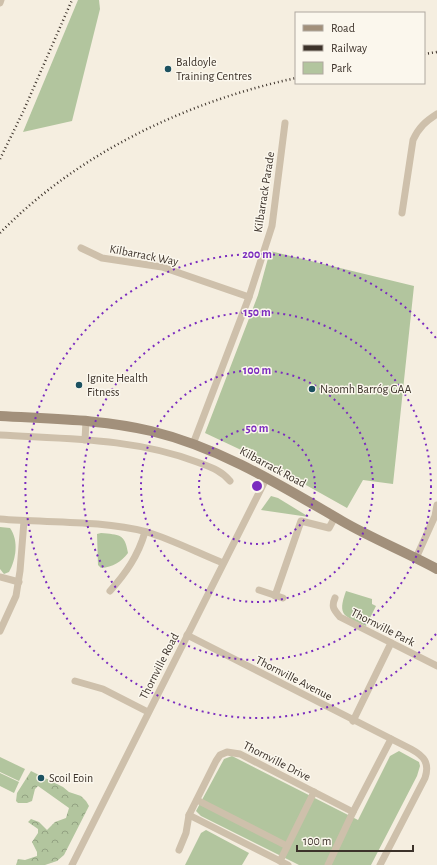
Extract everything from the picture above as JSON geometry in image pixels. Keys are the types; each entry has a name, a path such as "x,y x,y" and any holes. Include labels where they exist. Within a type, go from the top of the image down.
{"main road":[{"name":"Kilbarrack Road","path":"0,416 112,423 151,431 193,444 218,453 267,477 335,517 437,569"}],"street":[{"path":"402,213 413,140 418,129 437,114"},
{"name":"Kilbarrack Parade","path":"193,444 249,297 272,226 285,123"},
{"name":"Kilbarrack Way","path":"80,248 102,258 162,267 249,297"},
{"path":"85,440 86,421"},
{"path":"0,435 85,440 147,446 180,455 220,471 230,481"},
{"name":"Thornville Road","path":"72,865 267,477"},
{"path":"416,558 435,516 437,505"},
{"path":"275,596 301,521 329,528 335,517"},
{"path":"0,519 99,525 145,532 223,564"},
{"path":"0,631 12,606 18,582 24,521"},
{"path":"110,592 129,570 138,553 145,532"},
{"path":"0,577 18,582"},
{"path":"259,590 283,598"},
{"name":"Thornville Park","path":"335,598 332,604 333,610 340,617 437,666"},
{"name":"Thornville Avenue","path":"187,635 420,754 428,765 428,770 380,865"},
{"path":"353,721 391,644"},
{"path":"76,681 103,689 148,712"},
{"path":"328,865 353,812 391,739"},
{"name":"Thornville Drive","path":"179,850 186,833 189,815 216,761 220,755 227,752 240,754 353,812"},
{"path":"280,861 314,792"},
{"path":"197,800 288,846"},
{"path":"189,815 288,865"}],"green space":[{"path":"78,0 99,0 100,9 72,121 23,132"},
{"name":"Naomh Barróg GAA","path":"270,251 414,286 393,484 363,480 347,508 256,457 205,433 258,295"},
{"path":"271,496 278,498 309,517 261,510"},
{"path":"0,527 10,528 15,539 16,550 9,572 4,574 0,569"},
{"path":"97,534 117,535 123,538 127,546 128,553 116,564 101,568 98,565"},
{"path":"346,591 372,599 372,604 376,606 366,626 352,620 344,614 342,606"},
{"path":"399,751 419,762 420,766 417,776 371,865 299,865 201,816 196,811 224,759 232,756 358,820 390,756"},
{"path":"0,757 25,769 19,781 0,772"},
{"path":"31,771 63,787 69,792 81,796 89,806 64,855 57,861 45,865 16,865 18,859 25,860 37,856 37,852 32,842 38,833 38,829 28,822 31,819 39,822 47,830 55,822 66,818 69,808 38,786 35,789 32,801 27,803 18,803 16,801 17,793"},
{"path":"0,773 19,782 14,793 0,786"},
{"path":"206,830 249,853 242,865 185,865 201,833"}],"railway":[{"path":"0,159 23,112 72,0"},
{"path":"425,54 437,52"},
{"path":"0,233 31,204 64,178 99,155 137,134 175,116 215,101 255,88 295,78"}],"place":[{"name":"Baldoyle Training Centres","path":"168,69"},
{"name":"Ignite Health Fitness","path":"79,385"},
{"name":"Naomh Barróg GAA","path":"312,389"},
{"name":"Scoil Eoin","path":"41,778"}]}
